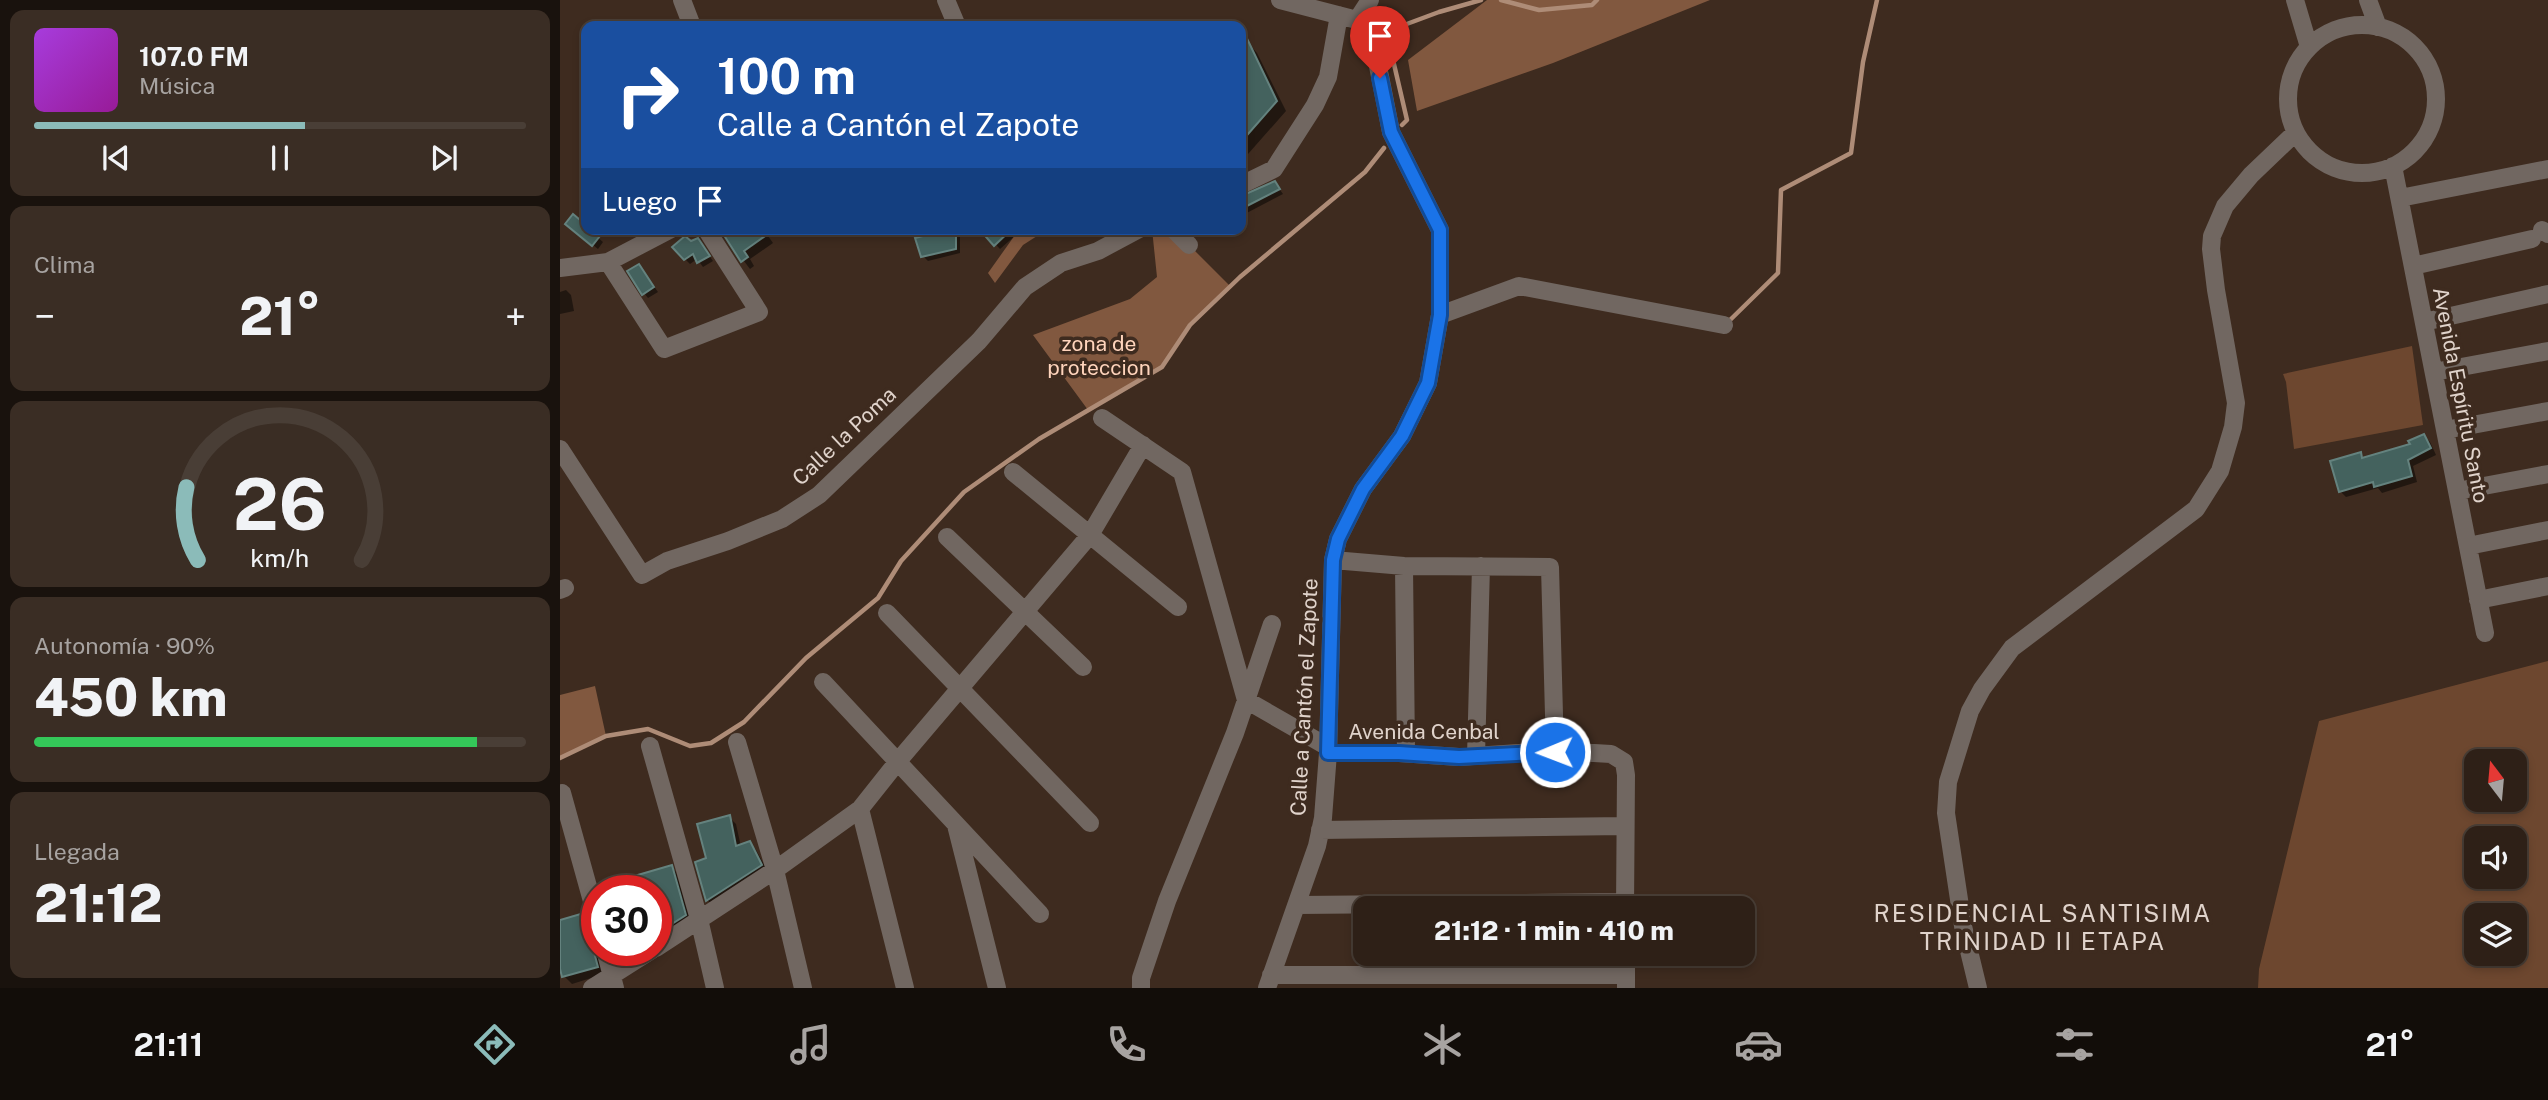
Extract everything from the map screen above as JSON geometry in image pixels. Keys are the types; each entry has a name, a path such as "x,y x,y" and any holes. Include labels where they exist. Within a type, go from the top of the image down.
{"street":[{"path":"682,0 690,21"},
{"path":"946,0 955,21"},
{"path":"1280,0 1357,20 1370,0"},
{"path":"2295,0 2309,47"},
{"path":"2368,0 2378,27"},
{"path":"1246,182 1274,169 1315,105 1328,77 1339,15"},
{"name":"Calle a Cantón el Zapote","path":"1269,982 1321,830 1328,750 1333,560 1338,539 1363,489 1402,436 1428,383 1440,315 1440,230 1391,132 1375,51 1357,20"},
{"path":"2353,26 2378,27 2407,40 2421,54 2431,70 2436,89 2434,115 2425,139 2416,150 2393,166 2371,173 2348,172 2327,165 2309,152 2295,133 2287,100 2290,81 2297,62 2309,47 2329,33 2353,26"},
{"path":"1978,988 1963,926 1946,813 1948,782 1970,711 1982,689 2012,648 2196,509 2221,471 2233,427 2236,403 2216,290 2212,236 2225,206 2251,175 2295,133"},
{"name":"Avenida Espíritu Santo","path":"2393,166 2485,633"},
{"path":"2400,198 2548,169"},
{"path":"2413,266 2541,234"},
{"path":"560,268 608,262 660,235"},
{"path":"608,262 664,349 759,312 710,235"},
{"name":"Calle la Poma","path":"560,449 642,575 667,561 728,541 782,519 819,495 979,341 1025,287 1061,263 1098,251 1128,235"},
{"path":"1179,235 1189,245"},
{"path":"1440,315 1519,286 1724,325"},
{"path":"2424,322 2548,294"},
{"path":"2434,372 2548,351"},
{"path":"2445,430 2548,411"},
{"path":"1102,418 1182,472 1246,700 1328,750"},
{"path":"672,937 775,870 860,809 1090,535 1143,445"},
{"path":"1013,472 1178,607"},
{"path":"2457,491 2548,474"},
{"path":"2468,546 2548,530"},
{"path":"947,537 1083,667"},
{"path":"1333,560 1404,566 1550,567 1555,752"},
{"path":"1404,566 1406,754"},
{"path":"1476,756 1481,566"},
{"path":"2478,600 2548,586"},
{"path":"887,613 1090,823"},
{"path":"1141,988 1141,978 1167,901 1246,700 1272,624"},
{"path":"823,682 956,821 1040,914"},
{"path":"737,741 775,870 803,988"},
{"path":"650,746 699,919 715,988"},
{"name":"Avenida Cenbal","path":"1328,750 1476,756 1555,752 1611,754 1624,762 1625,896"},
{"path":"562,793 585,875"},
{"path":"860,809 905,988"},
{"path":"956,821 997,988"},
{"path":"1321,830 1625,826"},
{"path":"1297,905 1353,905"},
{"path":"592,988 614,982 633,966"},
{"path":"1269,982 1626,981"}],"shaded area":[{"path":"2412,346 2423,425 2294,449 2283,374"},
{"path":"2548,661 2548,988 2258,988 2259,969 2319,721"}],"green space":[{"path":"1487,0 1710,0 1553,63 1417,111 1408,60"},
{"path":"1015,235 1039,235 1023,245 995,283 988,273"},
{"name":"zona de proteccion","path":"1153,235 1179,235 1230,286 1190,325 1159,369 1088,410 1033,335 1130,299 1157,277"},
{"path":"595,686 606,736 560,758 560,695"}],"building":[{"path":"1246,36 1277,101 1246,136"},
{"path":"1275,181 1280,189 1246,206 1246,194"},
{"path":"573,214 581,221 581,235 600,236 592,246 565,224"},
{"path":"724,235 767,235 744,251 748,257 741,262"},
{"path":"927,235 956,235 956,249 921,257 915,238"},
{"path":"984,235 1006,235 994,246"},
{"path":"685,236 691,241 698,238 710,256 697,263 693,254 684,260 672,247"},
{"path":"639,264 654,287 642,295 627,271"},
{"path":"2424,434 2431,448 2408,460 2412,476 2374,487 2373,482 2339,492 2330,461 2361,452 2362,458 2410,444 2408,441"},
{"path":"730,815 736,846 750,841 762,865 706,901 695,862 706,858 697,824"},
{"path":"672,865 686,915 672,924 672,875 638,875"},
{"path":"581,914 581,966 598,967 562,977 560,920"}],"waterway":[{"path":"1402,125 1407,120 1390,47 1396,28 1481,0"},
{"path":"1501,0 1539,10 1592,5 1597,0"},
{"path":"1728,322 1778,273 1781,190 1851,153 1863,62 1877,0"},
{"path":"560,758 606,736 648,729 690,746 711,743 744,722 806,658 878,598 901,561 964,492 1039,439 1162,367 1190,325 1240,277 1365,172 1384,148"}],"district":[{"name":"RESIDENCIAL SANTISIMA TRINIDAD II ETAPA","path":"2043,927"}],"route":[{"path":"1380,78 1391,132 1440,230 1440,315 1428,383 1402,436 1363,489 1338,539 1333,560 1328,753 1399,753 1459,757 1555,752"}]}
